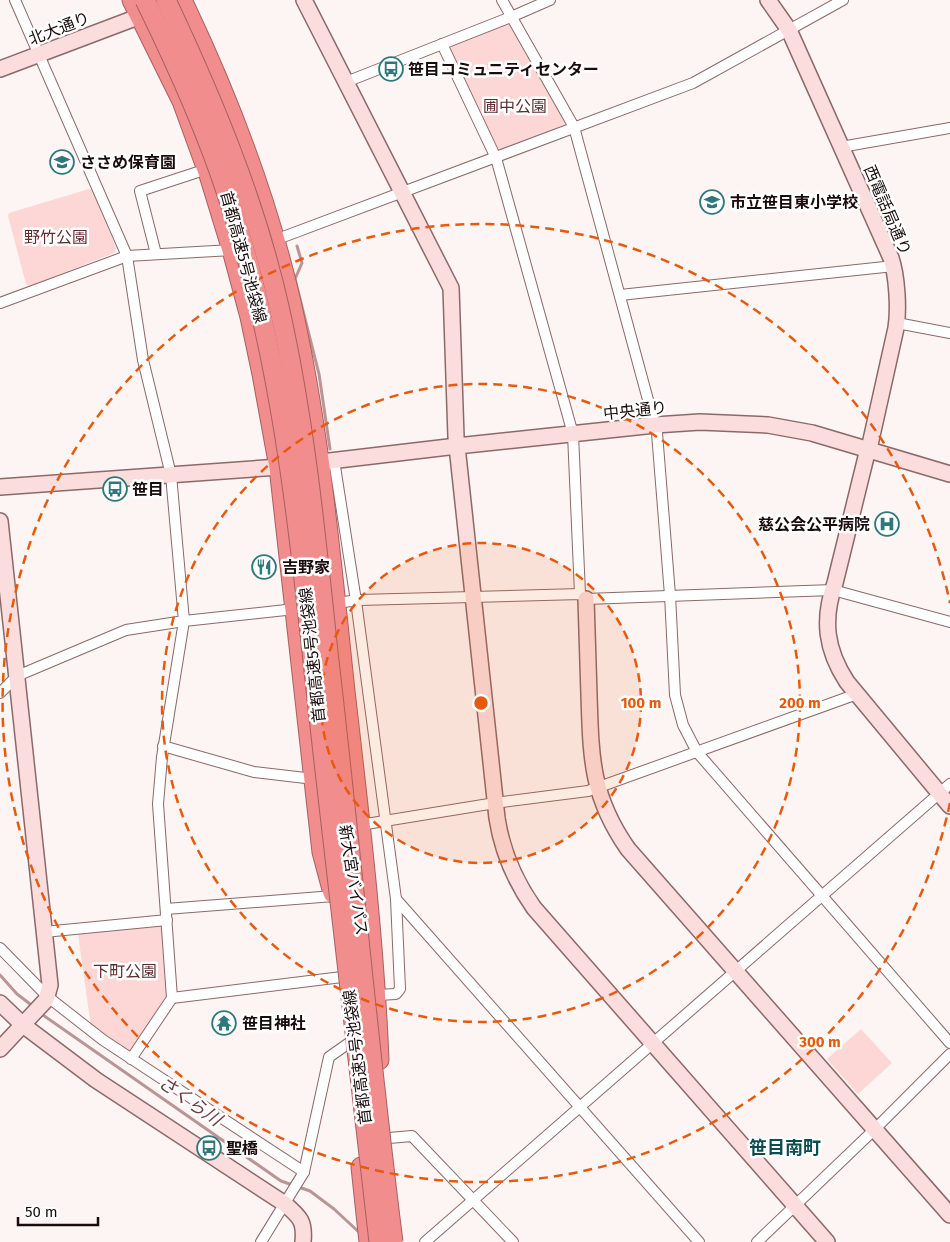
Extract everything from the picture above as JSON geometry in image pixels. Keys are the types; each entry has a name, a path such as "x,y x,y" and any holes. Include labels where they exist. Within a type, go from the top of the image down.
{"highway":[{"path":"180,0 220,84 274,235 327,461 336,602 377,995 380,1068"},
{"name":"首都高速5号池袋線","path":"180,0 210,93 245,185 280,309 293,375 310,488 336,715 353,894 393,1242"},
{"path":"139,5 182,101 207,169 232,247 262,374 279,467 322,852 334,896"},
{"name":"首都高速5号池袋線","path":"139,5 191,98 227,193 244,247 259,307 274,381 297,520 372,1239"},
{"path":"184,59 217,129 236,191"},
{"path":"214,190 228,206 241,207 253,199 254,176"},
{"path":"232,247 234,227 238,221 244,218 258,217 263,220 274,235"},
{"path":"248,232 292,429"},
{"name":"新大宮バイパス","path":"372,1239 334,896 332,807 305,518 339,784 367,966 401,1242"}],"street":[{"path":"15,0 127,256 143,360 171,476 184,621 164,746 158,804 172,998 131,1059"},
{"name":"北大通り","path":"0,69 40,54 139,5 180,0"},
{"path":"304,0 451,288 457,446 495,803 502,846 519,885 534,908 827,1242"},
{"path":"502,0 574,127 657,433 670,595 675,695 683,725 697,752 950,1043"},
{"path":"346,82 512,17 550,0"},
{"name":"西電話局通り","path":"768,0 789,30 894,266 897,322 869,450 827,614 831,651 841,672 857,694 945,789 950,806"},
{"path":"274,235 403,193 693,83 843,0"},
{"path":"442,44 496,158 573,434 591,750 598,788 611,820 628,849 950,1215"},
{"path":"841,147 950,128"},
{"path":"156,254 140,191 207,169"},
{"path":"0,303 127,256 232,247"},
{"path":"620,296 894,266"},
{"path":"897,322 950,333"},
{"name":"中央通り","path":"0,487 279,467 655,425 707,422 768,425 812,433 950,474"},
{"path":"327,461 356,601 396,899 400,989 396,994 377,995"},
{"path":"0,521 50,985 47,998 0,1050"},
{"path":"336,602 472,597 583,597 833,590 950,622"},
{"path":"0,693 17,676 126,630 295,608"},
{"path":"360,825 495,803 588,791 857,694"},
{"path":"164,746 254,772 314,779"},
{"path":"425,1242 945,789"},
{"path":"44,932 167,914 334,896"},
{"path":"396,899 699,1242"},
{"path":"0,948 47,998 131,1059 302,1176"},
{"path":"172,998 342,977"},
{"path":"0,1003 96,1080 288,1198 304,1227 303,1242"},
{"path":"261,1242 302,1176 329,1057 349,1042"},
{"path":"757,1242 950,1054"},
{"path":"389,1138 412,1136 513,1242"}],"green space":[{"name":"圃中公園","path":"507,24 513,26 565,122 564,125 500,153 496,151 450,52 451,46"},
{"name":"野竹公園","path":"89,189 93,190 116,248 114,253 30,286 26,284 8,216 9,213"},
{"name":"下町公園","path":"164,925 169,996 129,1054 91,1027 78,934"},
{"path":"861,1029 892,1063 858,1094 827,1059"}],"waterway":[{"path":"297,246 302,263 295,279 319,374 330,449"},
{"name":"さくら川","path":"0,975 17,994 34,1007"},
{"name":"さくら川","path":"40,1013 281,1181 310,1191 334,1209 361,1234"}],"place":[{"name":"笹目コミュニティセンター","path":"391,69"},
{"name":"ささめ保育園","path":"62,162"},
{"name":"市立笹目東小学校","path":"712,202"},
{"name":"笹目","path":"115,489"},
{"name":"慈公会公平病院","path":"887,524"},
{"name":"吉野家","path":"264,567"},
{"name":"笹目神社","path":"224,1023"},
{"name":"聖橋","path":"209,1148"}],"district":[{"name":"笹目南町","path":"785,1148"}]}
